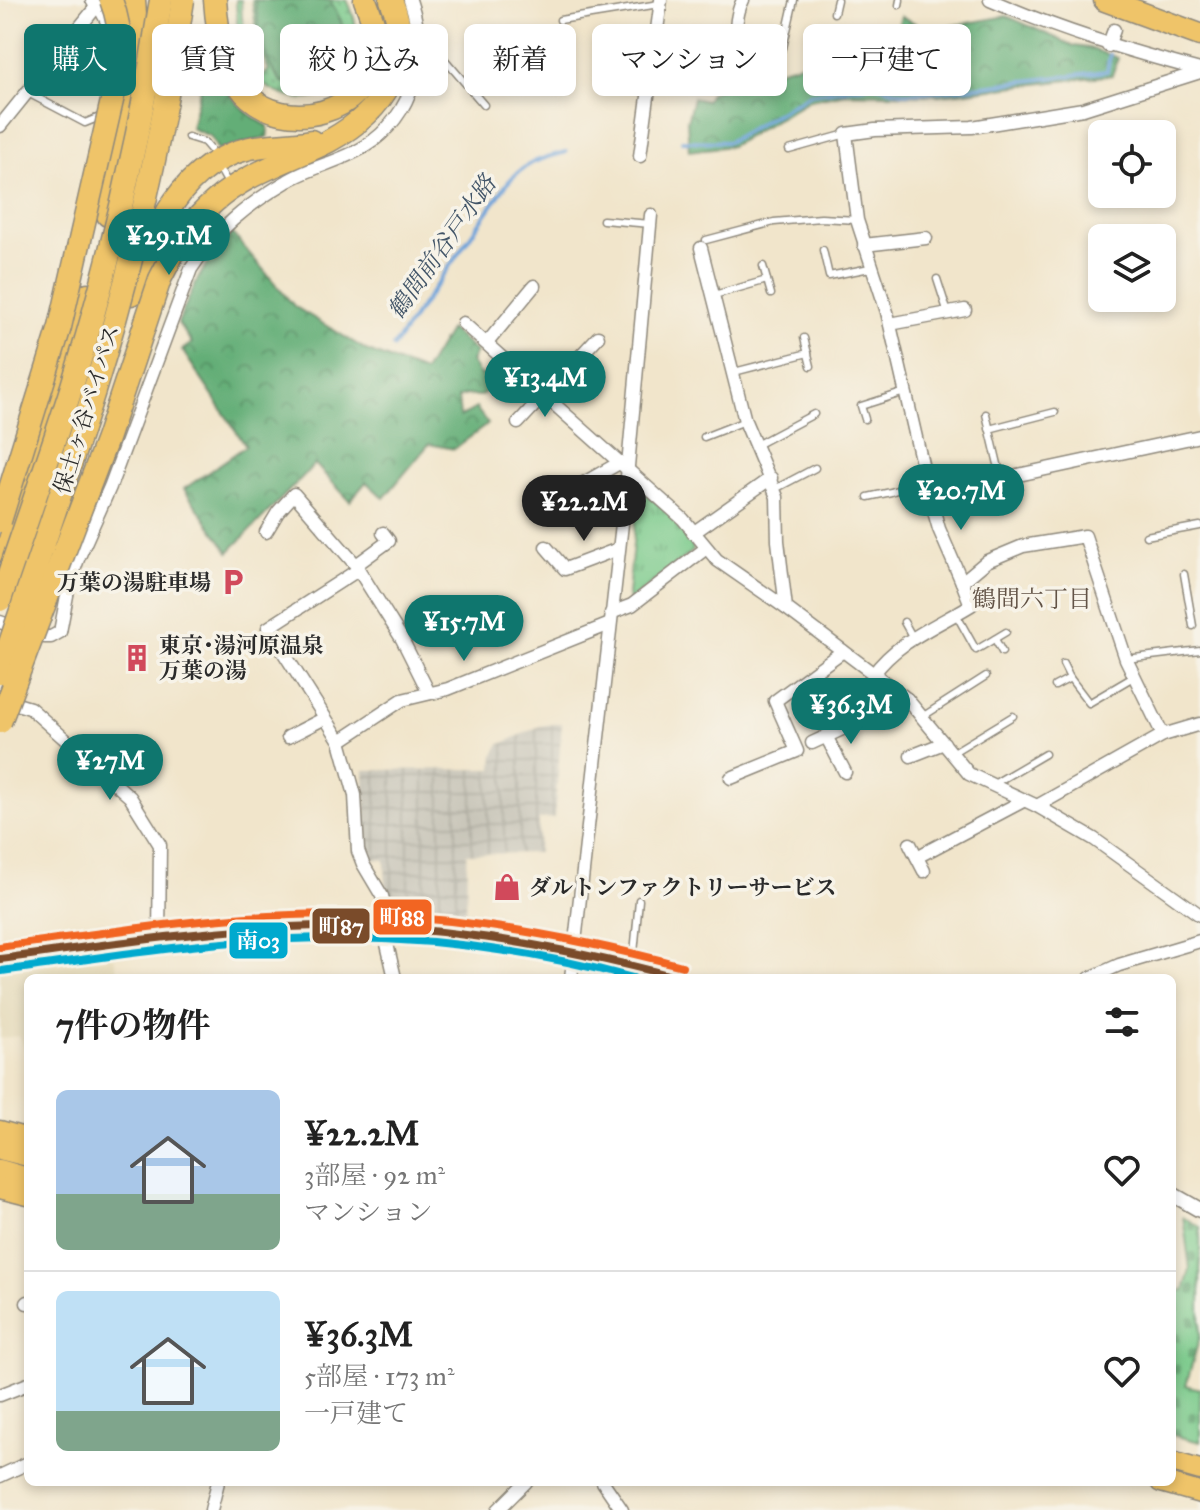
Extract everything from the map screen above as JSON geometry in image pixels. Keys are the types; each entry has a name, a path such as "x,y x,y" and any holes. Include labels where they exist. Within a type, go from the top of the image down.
{"highway":[{"path":"108,215 136,60 134,0"},
{"path":"0,568 79,323 128,134 153,0"},
{"name":"保土ヶ谷バイパス","path":"0,600 72,386 104,275 134,151 161,0"},
{"name":"保土ヶ谷バイパス","path":"0,673 94,391 127,277 156,155 183,0"},
{"path":"131,294 164,157 194,0"},
{"path":"215,0 220,24"},
{"path":"224,0 225,24"},
{"path":"249,96 276,113 295,116 323,113 350,97 373,68 377,36 365,0"},
{"path":"0,722 107,439 160,279 179,242 204,211 239,184 331,139 368,113 384,95 396,69 400,35 391,0"},
{"path":"1105,0 1200,35"},
{"path":"0,521 60,327 119,70 121,41 116,14 100,2"},
{"path":"0,696 131,294 151,242 177,195 206,167 225,156 252,148 323,138 350,127"},
{"path":"0,1131 24,1138"},
{"path":"0,1149 24,1155"},
{"path":"0,1170 24,1177"},
{"path":"0,1188 24,1194"},
{"path":"1176,1463 1200,1470"},
{"path":"1175,1486 1200,1493"}],"street":[{"path":"410,0 417,24"},
{"path":"737,24 739,6 743,0"},
{"path":"990,0 1055,28 1108,46 1200,71"},
{"path":"83,24 100,2"},
{"path":"640,156 661,2"},
{"path":"1108,46 1114,30"},
{"path":"873,675 881,663 913,638 971,605 939,529 929,494 890,324 857,220 846,134 972,127 1083,109 1200,71"},
{"path":"0,126 25,96"},
{"path":"0,622 44,637 60,632 69,585 78,559 110,487 191,269 212,238 241,206 288,180 366,146 385,131 408,96"},
{"path":"571,974 651,220"},
{"path":"864,245 926,238"},
{"path":"703,244 745,421 773,484 786,608"},
{"path":"487,343 534,286"},
{"path":"890,324 965,310"},
{"path":"463,323 683,519 717,560 907,699 969,774 1037,806 1094,839 1200,915"},
{"path":"518,423 598,337"},
{"path":"929,494 1200,436"},
{"path":"550,502 624,465"},
{"path":"693,533 773,484"},
{"path":"573,489 584,509"},
{"path":"266,532 294,494 357,567 402,639 429,693"},
{"path":"383,533 389,541 357,567 268,628 340,741 355,795 358,851 382,896 394,974"},
{"path":"962,582 987,561 1023,546 1085,536 1126,659 1163,735"},
{"path":"546,547 565,569 618,549"},
{"path":"340,741 402,700 448,689 610,618 632,605 705,549"},
{"path":"731,778 797,751 775,701 843,651"},
{"path":"0,696 30,708 130,797 160,845 159,938"},
{"path":"812,743 907,699"},
{"path":"288,737 325,718"},
{"path":"1037,806 1163,735 1200,724"},
{"path":"826,736 845,772"},
{"path":"911,756 948,748"},
{"path":"917,857 1023,801"},
{"path":"910,844 924,871"},
{"path":"0,959 237,929 386,928 480,935 574,951 664,974"},
{"path":"1099,974 1200,941"},
{"path":"1176,1196 1200,1210"},
{"path":"0,1395 24,1386"},
{"path":"0,1476 24,1465"},
{"path":"211,1510 217,1486"},
{"path":"498,1510 522,1486"},
{"path":"606,1486 622,1510"}],"lane":[{"path":"787,31 794,0"},
{"path":"834,13 837,0"},
{"path":"100,2 113,58 100,116"},
{"path":"560,20 661,2"},
{"path":"448,63 484,105"},
{"path":"34,96 85,123 100,116 114,119"},
{"path":"789,150 846,134"},
{"path":"188,137 204,142 210,149"},
{"path":"703,244 774,222 821,218 857,220"},
{"path":"603,220 651,220"},
{"path":"823,250 829,276 870,268"},
{"path":"763,266 771,294"},
{"path":"937,279 948,313"},
{"path":"714,295 767,280"},
{"path":"804,338 811,366"},
{"path":"734,372 808,353"},
{"path":"865,419 861,406 907,391"},
{"path":"989,429 1055,412"},
{"path":"756,445 814,414"},
{"path":"986,414 1001,477"},
{"path":"704,437 745,421"},
{"path":"773,484 815,468"},
{"path":"868,497 926,480"},
{"path":"1146,536 1200,526"},
{"path":"1184,574 1193,626"},
{"path":"1190,610 1200,608"},
{"path":"956,614 976,650 1006,632"},
{"path":"904,622 913,638"},
{"path":"995,639 1002,652"},
{"path":"1126,659 1200,650"},
{"path":"1063,664 1089,703 1135,676"},
{"path":"922,717 986,676"},
{"path":"1055,686 1070,678"},
{"path":"948,748 1013,716"},
{"path":"992,785 1045,754"},
{"path":"633,966 639,900"}],"shaded area":[{"path":"562,723 554,818 539,819 538,853 467,854 466,920 397,915 386,890 385,860 370,859 366,850 364,770 493,769 494,755 499,745 540,726"},
{"path":"114,957 118,974 24,974 24,1048 20,1036 0,1038 0,972"}],"green space":[{"path":"236,0 241,0 244,24 237,24"},
{"path":"252,0 347,0 356,24 280,24 280,93 264,84 264,76 269,70 264,58 264,24 256,24"},
{"path":"255,0 330,0 341,24 280,24 280,79 265,54 264,24 259,24"},
{"path":"901,16 916,24 899,24"},
{"path":"1007,16 1074,46 1118,58 1112,75 971,91 971,24 962,24"},
{"path":"803,64 803,96 830,96 809,100 731,146 689,151 687,121 693,98 706,101 708,96 787,96 787,67"},
{"path":"199,96 231,96 248,113 268,126 268,137 218,150 210,136 191,128"},
{"path":"291,96 318,96 304,99"},
{"path":"232,233 294,306 368,351 424,372 450,329 476,352 471,362 481,376 496,364 531,400 508,397 493,385 481,396 458,398 460,417 476,408 488,424 454,449 429,444 384,498 366,482 350,501 315,464 229,552 184,489 246,446 182,350 192,343 178,323 207,264"},
{"path":"643,491 682,527 692,543 693,551 629,601 638,495"},
{"path":"1183,1217 1200,1227 1200,1336 1186,1385 1200,1389 1200,1442 1176,1436 1176,1290 1184,1291 1190,1269"}],"waterway":[{"name":"鶴間前谷戸水路","path":"682,141 728,142 810,94 874,85 905,93 942,91 1107,71 1110,54"},
{"name":"鶴間前谷戸水路","path":"393,347 509,181 535,162 566,152"}],"transit line":[{"name":"町88","path":"0,947 218,919 341,914 488,926 586,943 682,966"},
{"name":"町87","path":"0,959 216,932 339,926 437,932 535,945 663,974"},
{"name":"南03","path":"2,971 182,947 334,938 464,945 616,974"}],"place":[{"name":"万葉の湯駐車場","path":"233,582"},
{"name":"東京･湯河原温泉 万葉の湯","path":"137,658"},
{"name":"ダルトンファクトリーサービス","path":"507,887"}],"district":[{"name":"鶴間六丁目","path":"1032,599"}]}
